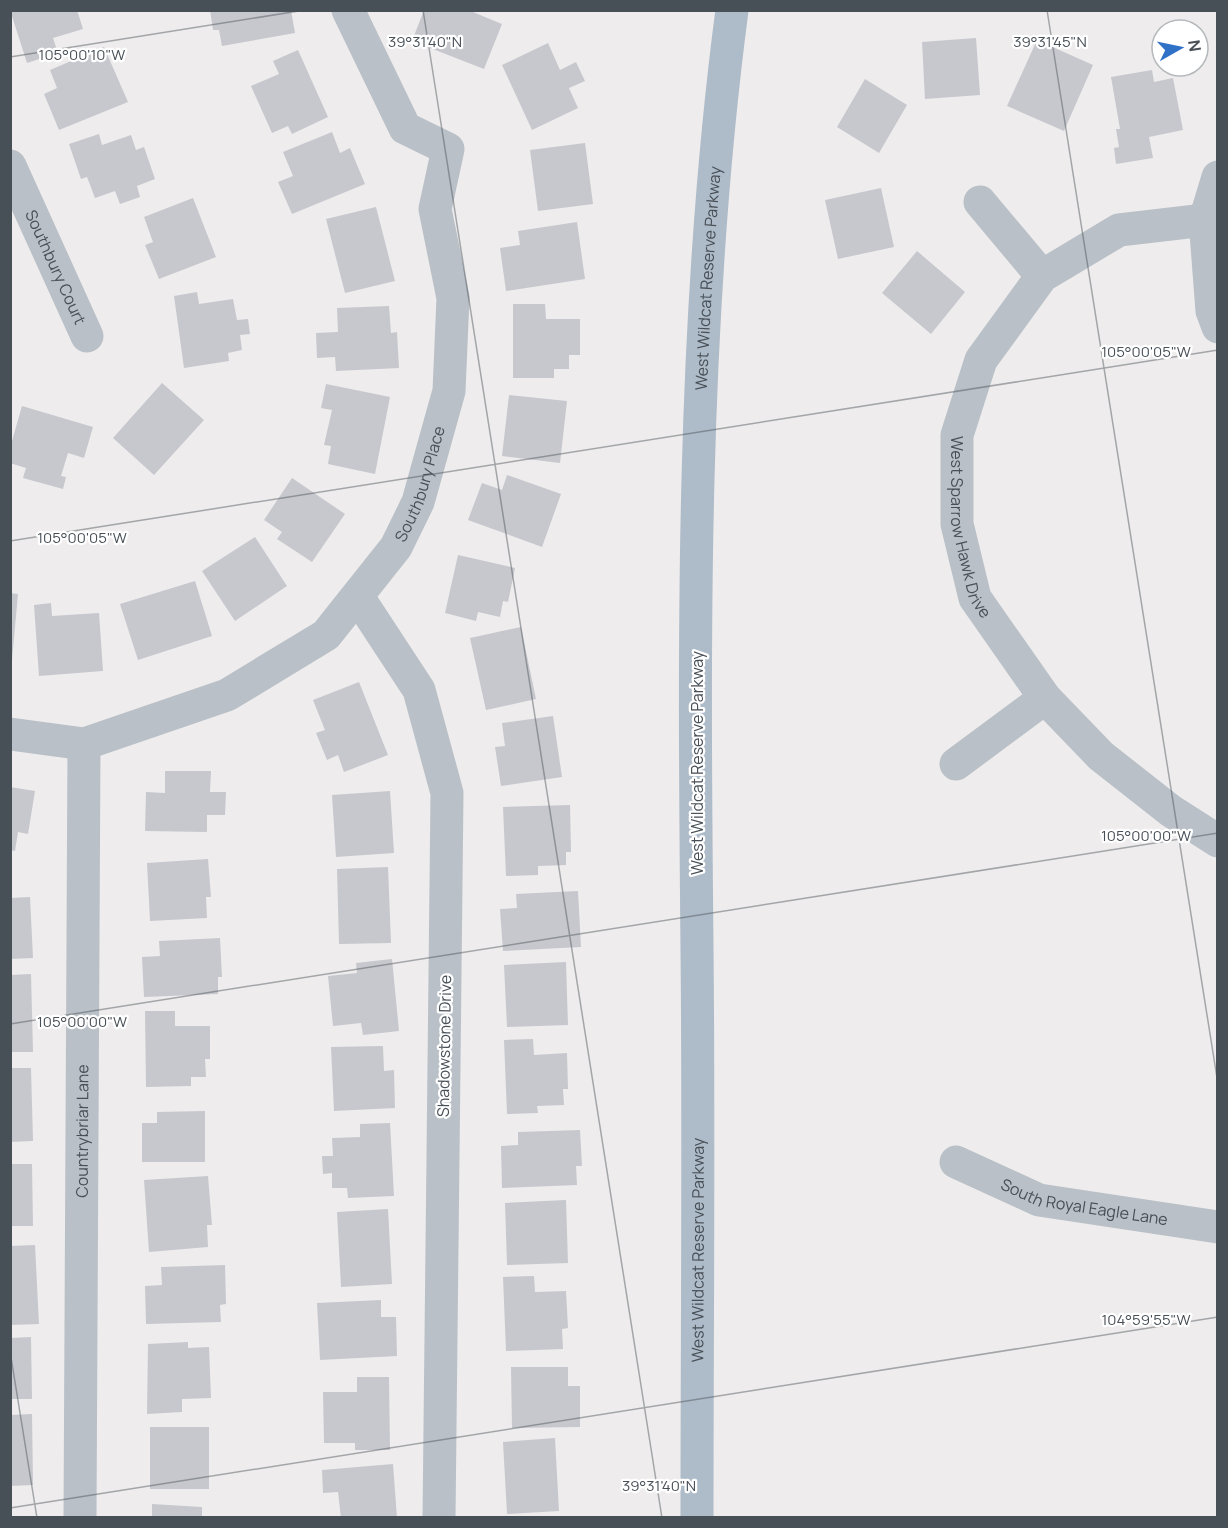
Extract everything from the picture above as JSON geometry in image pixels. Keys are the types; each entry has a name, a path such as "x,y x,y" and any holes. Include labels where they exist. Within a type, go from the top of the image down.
{"main road":[{"name":"West Wildcat Reserve Parkway","path":"697,1518 696,746 699,453 709,229 732,10"}],"street":[{"name":"Southbury Place","path":"10,734 84,744 227,695 326,635 396,547 418,502 449,391 453,298 435,208 448,149 405,128 348,10"},
{"name":"Southbury Court","path":"10,166 87,336"},
{"path":"1218,177 1205,220 1212,311 1218,327"},
{"path":"980,202 1042,276"},
{"name":"West Sparrow Hawk Drive","path":"1205,220 1119,230 1042,276 981,360 957,435 957,524 975,598 1045,698 1101,756 1171,811 1218,841"},
{"name":"Shadowstone Drive","path":"358,597 419,690 447,793 439,1518"},
{"path":"956,764 1045,698"},
{"name":"Countrybriar Lane","path":"80,1518 84,744"},
{"name":"South Royal Eagle Lane","path":"956,1162 1040,1200 1218,1227"}],"building":[{"path":"10,10 77,10 83,29 53,38 58,53 27,63"},
{"path":"210,10 291,10 295,33 222,46 219,30 213,30"},
{"path":"424,10 468,10 502,24 484,69 412,41"},
{"path":"976,38 980,95 925,99 922,42"},
{"path":"1037,40 1093,65 1064,131 1007,106"},
{"path":"548,43 560,70 576,62 585,81 569,88 578,108 532,130 502,65"},
{"path":"104,47 128,102 59,130 44,94 57,88 50,70"},
{"path":"298,50 328,117 292,134 288,126 272,133 251,86 279,74 273,61"},
{"path":"1150,70 1150,78 1153,78 1154,82 1173,78 1183,130 1149,137 1153,158 1116,164 1114,148 1119,147 1116,129 1120,129 1111,77"},
{"path":"865,79 907,105 879,153 837,127"},
{"path":"332,132 340,153 350,148 365,184 292,214 278,182 293,176 283,152"},
{"path":"99,134 102,145 131,135 136,150 144,147 155,179 137,186 140,197 120,204 115,191 95,198 87,177 81,179 69,144"},
{"path":"585,143 593,204 538,211 530,150"},
{"path":"881,188 894,247 838,259 825,200"},
{"path":"193,198 216,257 159,279 145,245 153,242 144,217"},
{"path":"376,207 395,281 345,293 326,219"},
{"path":"577,222 585,279 506,291 500,248 520,245 518,231"},
{"path":"917,251 965,292 931,334 882,293"},
{"path":"197,292 199,304 233,299 237,320 248,319 250,334 240,335 242,350 228,353 229,361 184,368 174,296"},
{"path":"513,304 545,304 546,319 580,319 580,355 569,355 569,369 554,369 554,378 513,378"},
{"path":"389,306 391,333 397,332 399,368 336,371 335,357 317,358 316,333 338,332 337,308"},
{"path":"162,383 204,420 154,475 113,438"},
{"path":"326,384 390,397 375,474 328,464 331,446 324,445 332,410 321,408"},
{"path":"509,395 567,401 560,463 502,456"},
{"path":"22,406 93,427 84,458 68,453 61,476 66,477 63,489 23,478 26,468 10,463 10,448"},
{"path":"507,475 561,494 542,547 468,520 482,483 502,490"},
{"path":"292,478 345,514 312,562 277,539 282,532 264,520"},
{"path":"255,537 287,586 235,621 202,571"},
{"path":"458,555 515,568 508,602 503,601 500,617 478,612 476,621 445,613"},
{"path":"195,581 212,636 138,660 120,604"},
{"path":"10,593 18,594 12,660 10,660"},
{"path":"51,603 52,616 99,613 103,671 39,676 34,605"},
{"path":"521,627 536,699 486,710 470,638"},
{"path":"359,682 388,755 344,772 338,755 327,760 316,733 325,730 313,700"},
{"path":"553,716 562,777 501,786 495,747 505,746 502,723"},
{"path":"165,771 211,771 210,792 226,792 225,815 207,815 207,832 145,831 146,792 165,793"},
{"path":"10,787 35,791 28,834 18,832 15,851 10,850"},
{"path":"390,791 394,853 336,857 332,795"},
{"path":"570,805 571,852 566,852 566,865 538,866 538,875 506,876 503,807"},
{"path":"208,859 211,897 206,897 207,918 150,921 147,863"},
{"path":"388,867 391,943 339,944 337,869"},
{"path":"578,891 581,947 503,951 500,909 517,908 516,894"},
{"path":"30,897 33,958 10,959 10,898"},
{"path":"220,938 222,977 218,977 218,994 144,997 142,957 160,956 159,941"},
{"path":"392,959 399,1031 363,1035 361,1023 333,1026 328,976 357,973 356,963"},
{"path":"566,962 568,1025 507,1027 504,965"},
{"path":"31,974 33,1052 10,1052 10,975"},
{"path":"145,1011 175,1011 175,1026 210,1026 210,1059 205,1059 206,1077 191,1077 191,1086 146,1087"},
{"path":"533,1039 534,1055 567,1053 568,1089 563,1089 564,1105 537,1106 538,1113 507,1114 504,1040"},
{"path":"383,1046 384,1071 394,1070 395,1108 334,1111 331,1047"},
{"path":"10,1068 31,1068 33,1141 10,1142"},
{"path":"205,1111 205,1162 142,1162 142,1123 157,1123 157,1112"},
{"path":"390,1123 394,1196 348,1198 347,1188 332,1188 332,1173 323,1174 322,1156 333,1156 332,1138 360,1137 360,1124"},
{"path":"580,1130 582,1166 576,1166 577,1185 502,1188 501,1146 518,1145 518,1132"},
{"path":"10,1164 32,1164 33,1226 10,1226"},
{"path":"208,1176 212,1225 207,1225 208,1247 149,1252 144,1180"},
{"path":"566,1200 568,1263 507,1265 505,1203"},
{"path":"388,1209 392,1284 341,1287 337,1212"},
{"path":"35,1245 39,1324 10,1325 10,1246"},
{"path":"225,1265 226,1304 220,1305 221,1322 146,1324 145,1286 162,1285 161,1267"},
{"path":"534,1276 535,1292 566,1291 568,1328 562,1329 563,1349 506,1351 503,1277"},
{"path":"381,1300 381,1317 396,1317 397,1356 320,1360 317,1303"},
{"path":"31,1337 32,1399 10,1399 10,1338"},
{"path":"188,1342 188,1348 209,1347 211,1398 182,1399 182,1412 147,1414 148,1344"},
{"path":"511,1367 568,1367 568,1386 580,1386 580,1427 512,1428"},
{"path":"357,1377 389,1377 390,1450 355,1450 355,1443 324,1443 323,1392 357,1392"},
{"path":"32,1414 33,1485 10,1486 10,1415"},
{"path":"150,1427 209,1427 209,1489 150,1489"},
{"path":"555,1438 559,1511 507,1514 503,1442"},
{"path":"393,1464 397,1518 341,1518 338,1492 323,1493 322,1470"},
{"path":"152,1504 202,1507 202,1518 152,1518"}]}
